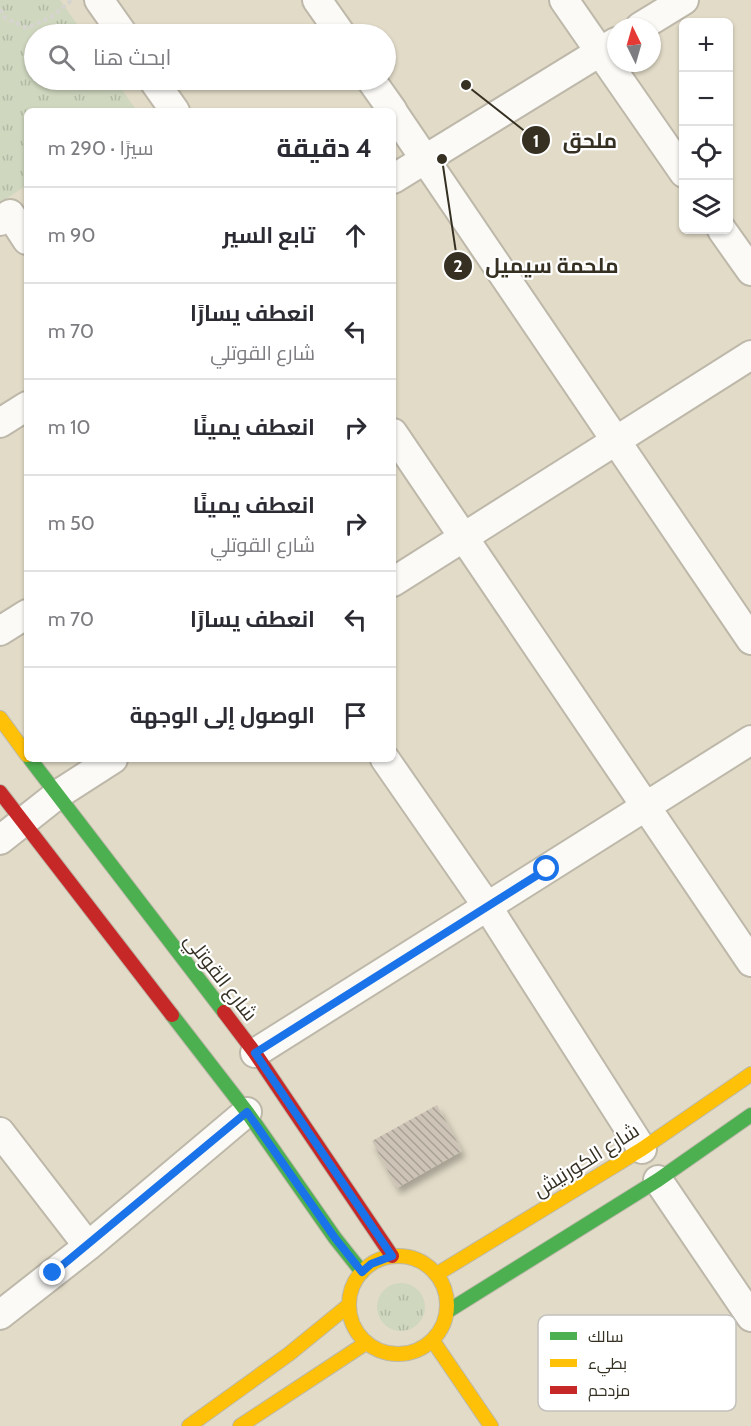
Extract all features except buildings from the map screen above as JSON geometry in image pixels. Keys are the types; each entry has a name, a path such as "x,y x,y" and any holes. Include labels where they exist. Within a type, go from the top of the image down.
{"street":[{"path":"99,0 116,24"},
{"path":"318,0 334,24"},
{"path":"564,0 607,46"},
{"path":"655,18 684,0"},
{"path":"396,177 607,48"},
{"path":"623,72 679,165"},
{"path":"160,90 173,108"},
{"path":"378,90 391,108"},
{"path":"396,116 751,640"},
{"path":"0,220 10,214 24,235"},
{"path":"725,234 751,271"},
{"path":"396,580 751,355"},
{"path":"0,423 24,408"},
{"path":"396,437 751,962"},
{"path":"0,631 24,616"},
{"path":"0,718 24,751"},
{"path":"255,1053 751,740"},
{"name":"شارع القوتلي","path":"32,762 255,1053 392,1256"},
{"path":"0,840 57,795 108,762"},
{"path":"387,762 487,906 642,1149"},
{"path":"0,792 247,1112 335,1238 362,1272"},
{"name":"شارع الكورنيش","path":"437,1274 642,1149 751,1074"},
{"path":"0,1315 88,1246 247,1112"},
{"path":"448,1311 658,1179 751,1115"},
{"path":"0,1132 88,1246"},
{"path":"658,1179 751,1317"},
{"path":"392,1256 405,1256 417,1260 437,1274 444,1286 448,1311 443,1327 433,1341 419,1350 405,1354 391,1354 366,1343 357,1332 351,1319 349,1305 350,1293 362,1272 371,1264 392,1256"},
{"path":"189,1426 290,1354 349,1305"},
{"path":"433,1341 491,1426"},
{"path":"240,1426 272,1417 366,1343"}],"path":[{"path":"36,24 51,17 72,0"},
{"path":"0,9 5,18 24,27"}],"green space":[{"path":"0,0 60,0 77,24 24,24 24,90 122,90 135,108 24,108 24,187 0,203"},
{"path":"396,1283 406,1283 418,1290 425,1302 425,1312 418,1324 406,1331 396,1331 381,1320 377,1312 377,1302 388,1287"}],"traffic: fast":[{"path":"32,762 224,1012"},
{"path":"172,1015 247,1112 335,1238 362,1272"},
{"path":"448,1311 658,1180 751,1115"}],"traffic: slow":[{"path":"0,718 24,751"},
{"path":"437,1274 642,1149 751,1074"},
{"path":"398,1256 417,1260 433,1270 443,1286 447,1305 443,1324 433,1340 417,1350 398,1354 379,1350 363,1340 353,1324 349,1305 353,1286 363,1270 379,1260 398,1256"},
{"path":"189,1426 289,1354 349,1305"},
{"path":"433,1341 491,1426"},
{"path":"240,1426 366,1343"}],"traffic: jam":[{"path":"0,792 172,1015"},
{"path":"224,1012 255,1053 392,1256"}],"place":[{"name":"ملحق","path":"466,85"},
{"name":"ملحمة سيميل","path":"442,159"}],"route":[{"path":"53,1273 247,1112 335,1238 362,1272 371,1264 392,1256 255,1053 547,869"}]}
